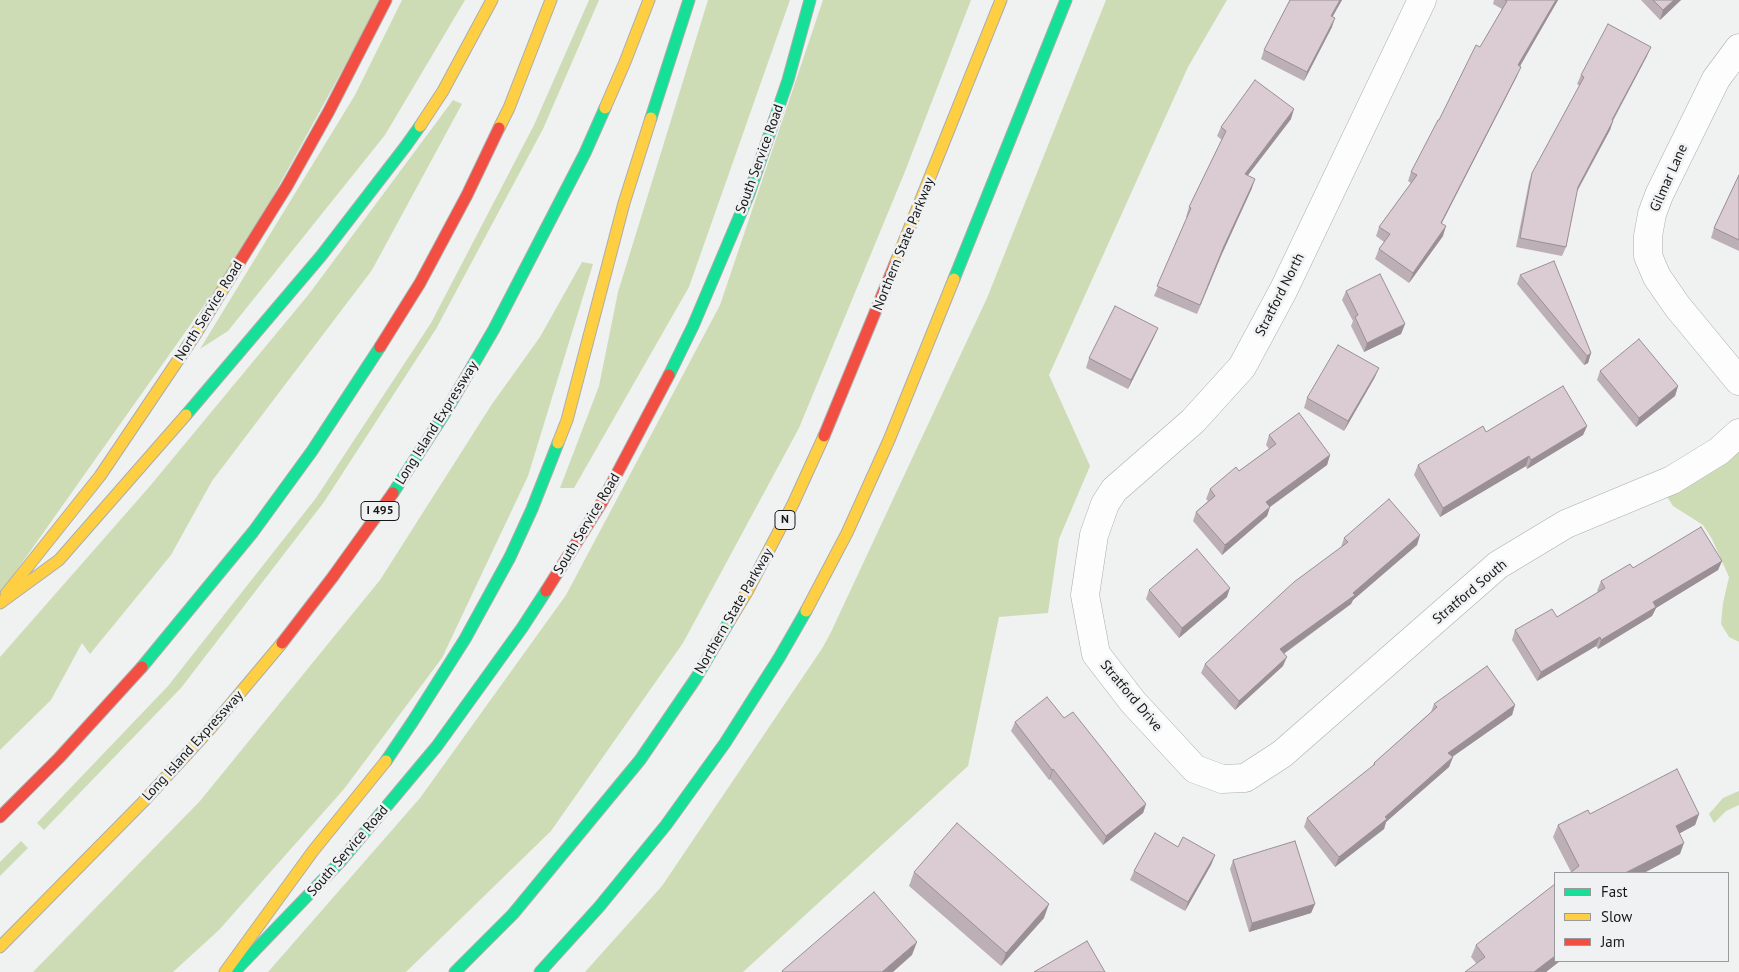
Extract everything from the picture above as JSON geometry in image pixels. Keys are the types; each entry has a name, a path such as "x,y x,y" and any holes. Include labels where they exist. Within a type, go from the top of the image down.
{"main road":[{"name":"North Service Road","path":"0,602 100,476 195,335 287,186 329,112 386,0"},
{"path":"0,602 59,560 238,356 322,256 404,147 443,91 492,0"},
{"path":"0,817 59,758 128,684 247,539 312,451 368,368 420,283 462,204 509,108 551,0"},
{"name":"Long Island Expressway","path":"0,947 143,802 210,730 326,586 390,498 445,413 494,329 541,240 584,153 625,62 649,0"},
{"path":"225,972 313,851 384,763 413,721 465,639 510,558 568,420 624,203 689,0"},
{"name":"South Service Road","path":"234,972 340,862 437,746 522,628 602,502 670,374 730,240 769,137 788,80 810,0"},
{"name":"Northern State Parkway","path":"455,972 513,914 640,760 696,678 747,592 793,504 836,410 1001,0"},
{"path":"540,972 633,867 680,805 751,703 808,607 847,533 890,440 1066,0"}],"street":[{"name":"Stratford North","path":"1091,553 1094,534 1105,504 1114,490 1193,421 1242,367 1283,291 1422,0"},
{"name":"Gilmar Lane","path":"1739,48 1716,79 1659,195 1652,214 1648,236 1648,256 1657,277 1677,306 1739,381"},
{"name":"Stratford South","path":"1222,780 1245,778 1282,754 1498,565 1566,524 1672,480 1719,451 1739,433"},
{"name":"Stratford Drive","path":"1091,553 1085,595 1096,654 1133,702 1194,769 1222,780"}],"green space":[{"path":"0,0 381,0 244,249 0,594"},
{"path":"402,0 465,0 385,135 228,331 200,349 355,95"},
{"path":"589,0 599,0 543,129 436,329 324,502 181,688 44,830 37,823 168,686 316,498 431,323 534,125"},
{"path":"708,0 790,0 689,287 574,488 560,488 599,386 618,292"},
{"path":"823,0 971,0 904,174 799,428 683,643 551,831 406,972 268,972 420,798 566,595 720,305"},
{"path":"1106,0 1227,0 1188,67 1049,375 1090,466 1059,539 1048,613 999,617 968,766 743,972 585,972 662,886 823,647 987,298"},
{"path":"453,100 462,104 372,270 212,481 171,555 90,654 82,643 51,700 0,750 0,657 150,486 309,294"},
{"path":"582,262 593,264 528,476 442,658 344,789 219,930 173,972 33,972 200,801 380,580 492,404 540,337"},
{"path":"1739,433 1739,642 1729,637 1721,624 1723,603 1729,577 1712,539 1703,525 1673,506 1666,495"},
{"path":"1739,791 1739,805 1726,811 1714,823 1709,814 1723,798"},
{"path":"21,841 28,848 0,876 0,862"}],"building":[{"path":"1290,0 1340,0 1331,16 1335,18 1307,72 1264,50"},
{"path":"1505,0 1556,0 1518,65 1521,67 1441,223 1446,226 1413,273 1379,249 1390,234 1379,227 1417,175 1411,172 1476,45 1480,47 1507,1"},
{"path":"1653,0 1674,0 1663,10"},
{"path":"1608,24 1651,47 1578,187 1566,247 1520,238 1532,173 1584,77 1581,75"},
{"path":"1255,80 1294,109 1245,174 1255,179 1224,246 1200,305 1157,286 1191,208 1189,207 1226,131 1221,127"},
{"path":"1739,175 1739,240 1714,228"},
{"path":"1554,261 1591,353 1587,356 1520,275"},
{"path":"1380,274 1405,324 1367,343 1355,317 1358,315 1346,291"},
{"path":"1115,306 1158,328 1131,380 1089,358"},
{"path":"1639,339 1678,386 1639,418 1600,371"},
{"path":"1338,345 1379,368 1348,421 1307,398"},
{"path":"1563,386 1587,426 1531,460 1529,456 1443,508 1418,465 1483,426 1486,432"},
{"path":"1299,413 1330,455 1266,502 1270,507 1225,545 1196,512 1215,496 1210,489 1236,467 1239,471 1276,444 1269,435"},
{"path":"1389,499 1420,535 1353,593 1355,595 1280,649 1287,657 1239,701 1205,664 1294,582 1348,542 1344,538"},
{"path":"1701,527 1722,561 1653,602 1656,607 1601,640 1600,637 1541,672 1515,630 1552,609 1557,617 1605,588 1601,581 1630,564 1633,568"},
{"path":"1197,549 1230,588 1182,628 1149,590"},
{"path":"1487,666 1515,705 1448,753 1453,757 1385,817 1387,819 1339,857 1307,818 1375,764 1437,707 1434,704"},
{"path":"1047,697 1064,718 1073,712 1146,804 1106,836 1015,722"},
{"path":"1677,769 1699,814 1676,826 1684,843 1627,872 1571,872 1579,866 1558,825 1588,810 1590,814"},
{"path":"957,823 1049,904 1006,953 914,872"},
{"path":"1155,833 1178,847 1183,837 1215,855 1188,902 1134,871"},
{"path":"1295,841 1315,904 1252,923 1233,860"},
{"path":"1554,885 1554,957 1534,972 1465,972 1485,957 1476,945"},
{"path":"874,892 917,942 882,972 782,971"},
{"path":"1087,941 1105,972 1034,972"}],"traffic: fast":[{"path":"651,118 689,0"},
{"path":"669,375 693,326 749,194 788,80 810,0"},
{"path":"954,279 1066,0"},
{"path":"393,493 445,413 494,329 585,153 605,108"},
{"path":"186,415 321,256 420,126"},
{"path":"142,667 253,532 312,451 380,347"},
{"path":"386,761 465,639 510,557 532,509 558,443"},
{"path":"237,969 340,862 437,746 522,628 546,591"},
{"path":"540,972 599,907 666,825 725,743 779,658 806,611"},
{"path":"455,972 513,914 640,760 696,678 730,620"}],"traffic: slow":[{"path":"420,126 443,91 492,0"},
{"path":"499,128 509,108 551,0"},
{"path":"605,108 649,0"},
{"path":"895,264 1001,0"},
{"path":"558,443 567,420 624,203 651,118"},
{"path":"6,594 100,476 195,335 239,263"},
{"path":"806,611 847,533 889,440 954,279"},
{"path":"0,603 59,560 186,415"},
{"path":"730,620 747,592 793,504 824,436"},
{"path":"0,947 143,802 209,730 282,643"},
{"path":"225,972 313,851 386,761"}],"traffic: jam":[{"path":"239,263 287,186 329,111 386,0"},
{"path":"380,347 420,283 467,195 499,128"},
{"path":"824,436 895,264"},
{"path":"546,591 602,502 669,375"},
{"path":"282,643 332,578 393,493"},
{"path":"0,817 59,758 142,667"}]}
